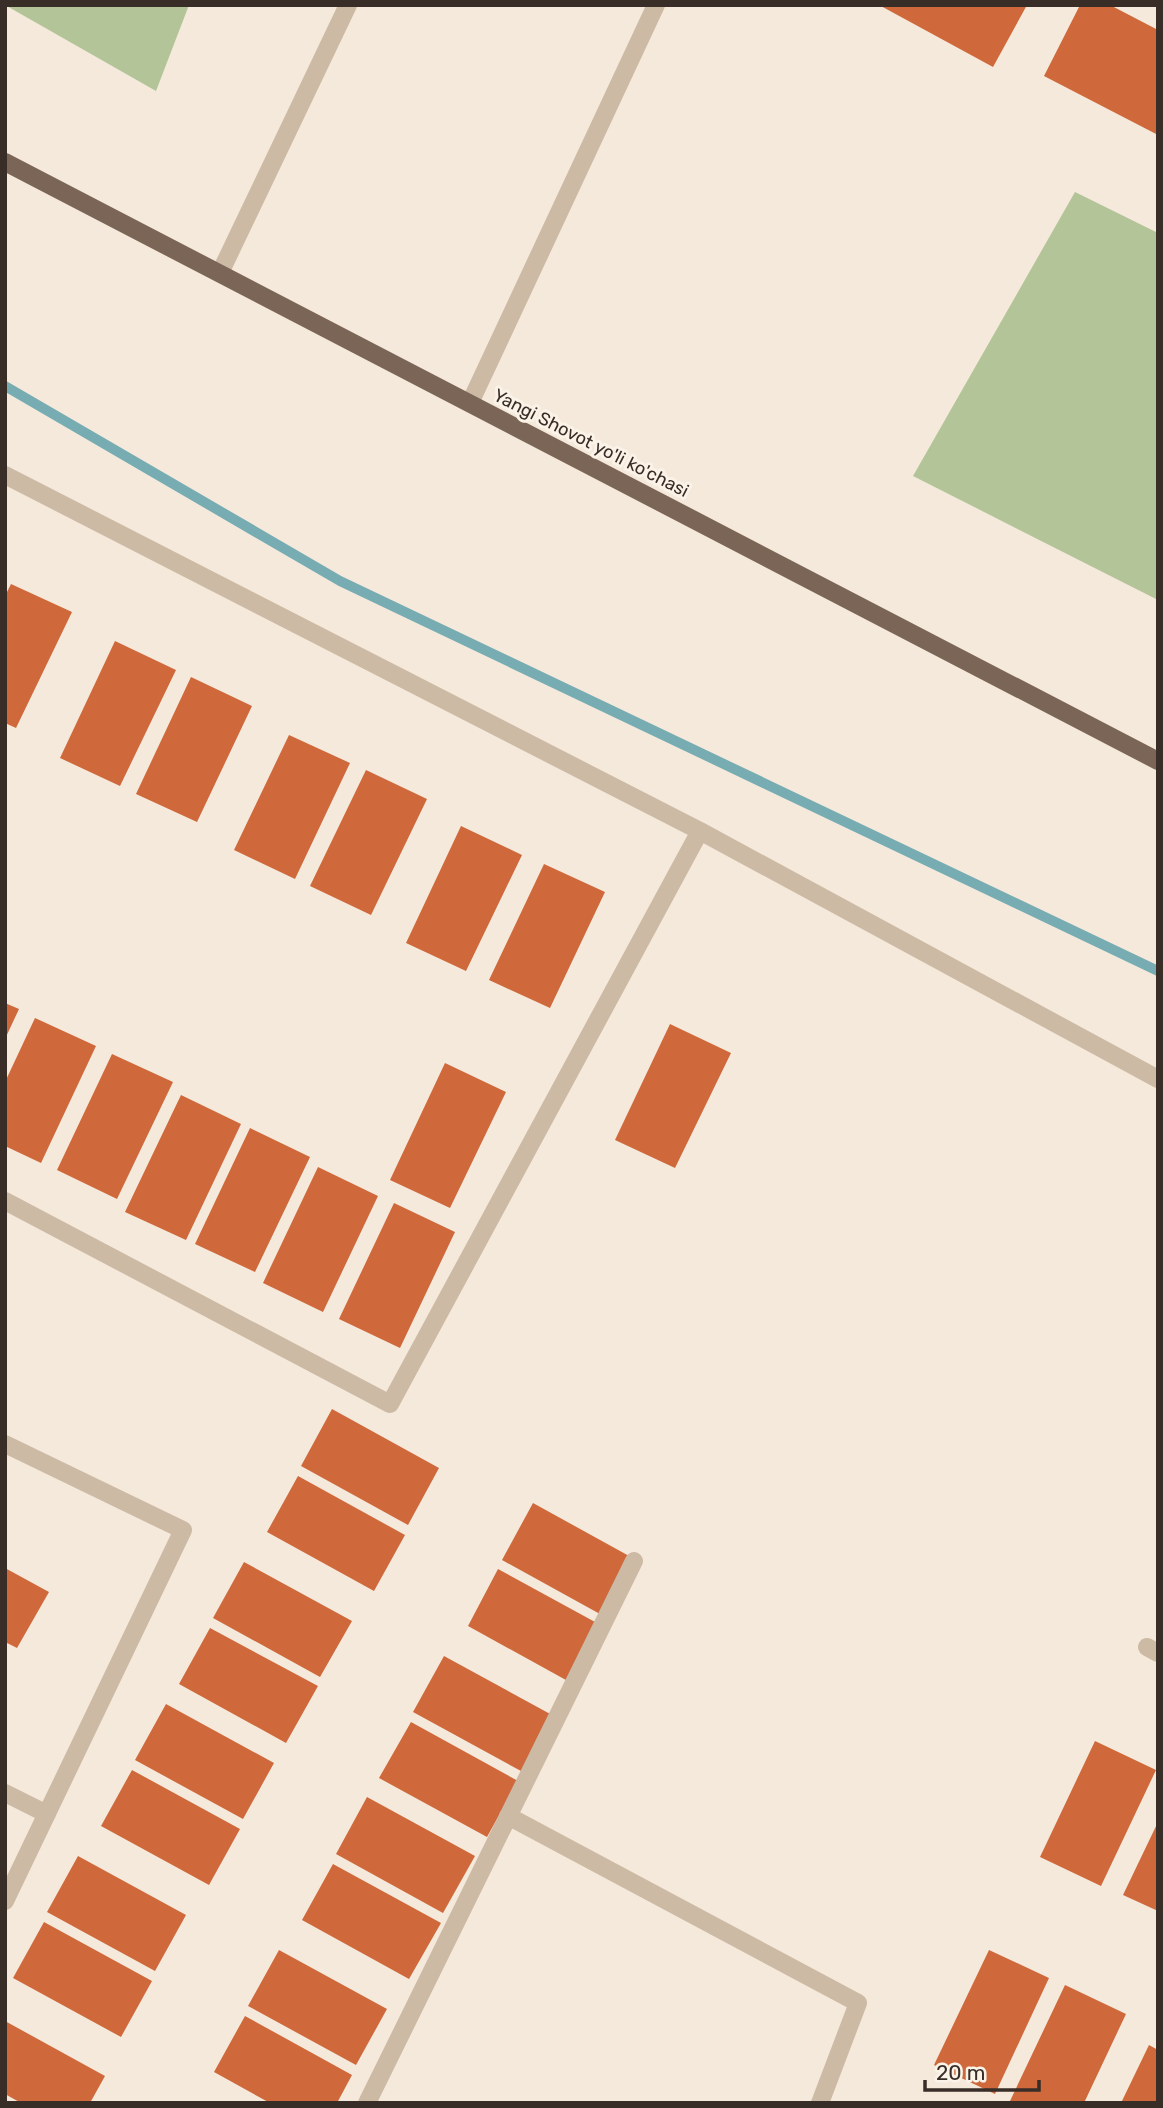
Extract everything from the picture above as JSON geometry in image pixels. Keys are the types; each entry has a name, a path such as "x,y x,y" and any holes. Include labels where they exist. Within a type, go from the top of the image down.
{"main road":[{"name":"Yangi Shovot yo'li ko'chasi","path":"5,162 1158,761"}],"street":[{"path":"220,273 348,5"},
{"path":"470,403 656,5"},
{"path":"5,475 699,831 1158,1079"},
{"path":"5,1201 390,1404 699,831"},
{"path":"5,1444 183,1530 5,1901"},
{"path":"367,2103 634,1561"},
{"path":"5,1793 47,1814"},
{"path":"508,1816 858,2003 820,2103"}],"green space":[{"path":"5,5 189,5 156,91"},
{"path":"1075,192 1158,233 1158,600 913,476"}],"building":[{"path":"879,5 1027,5 993,67"},
{"path":"1080,5 1110,5 1158,30 1158,135 1044,76"},
{"path":"11,584 72,612 16,728 5,723 5,596"},
{"path":"115,641 176,670 120,786 60,758"},
{"path":"191,677 252,706 197,822 136,794"},
{"path":"289,735 350,763 295,879 234,850"},
{"path":"366,770 427,799 371,915 310,886"},
{"path":"461,826 522,855 466,971 406,943"},
{"path":"544,864 605,892 550,1008 489,980"},
{"path":"5,1003 19,1009 5,1039"},
{"path":"35,1018 96,1046 41,1163 5,1146 5,1082"},
{"path":"670,1024 731,1053 675,1168 615,1140"},
{"path":"112,1054 173,1082 117,1199 57,1170"},
{"path":"445,1063 506,1092 450,1208 390,1180"},
{"path":"181,1095 241,1124 186,1240 125,1212"},
{"path":"250,1128 310,1157 255,1272 195,1244"},
{"path":"318,1167 378,1196 323,1312 263,1283"},
{"path":"394,1203 455,1232 400,1348 339,1319"},
{"path":"332,1409 439,1468 408,1525 301,1466"},
{"path":"298,1476 405,1535 374,1591 267,1532"},
{"path":"533,1503 640,1562 609,1619 502,1560"},
{"path":"244,1562 352,1621 320,1677 213,1618"},
{"path":"5,1568 49,1592 17,1648 5,1642"},
{"path":"498,1569 606,1628 575,1685 468,1626"},
{"path":"210,1628 318,1686 286,1743 179,1684"},
{"path":"444,1656 552,1715 521,1771 413,1712"},
{"path":"166,1704 274,1763 243,1819 135,1760"},
{"path":"411,1722 518,1781 487,1837 379,1778"},
{"path":"1095,1741 1156,1770 1101,1886 1040,1857"},
{"path":"132,1770 240,1829 209,1885 101,1826"},
{"path":"367,1797 475,1856 443,1913 336,1854"},
{"path":"1158,1822 1158,1911 1123,1895"},
{"path":"78,1856 186,1915 155,1971 47,1912"},
{"path":"333,1864 441,1923 409,1979 302,1920"},
{"path":"44,1922 152,1981 121,2037 13,1978"},
{"path":"279,1950 387,2009 356,2065 248,2006"},
{"path":"989,1950 1049,1978 995,2094 934,2065"},
{"path":"1065,1985 1126,2014 1084,2103 1014,2103 1010,2101"},
{"path":"245,2016 352,2075 337,2103 270,2103 214,2072"},
{"path":"5,2021 105,2076 90,2103 21,2103 5,2094"},
{"path":"1149,2045 1158,2050 1158,2103 1121,2103"}],"waterway":[{"path":"5,386 340,581 1158,971"}]}
